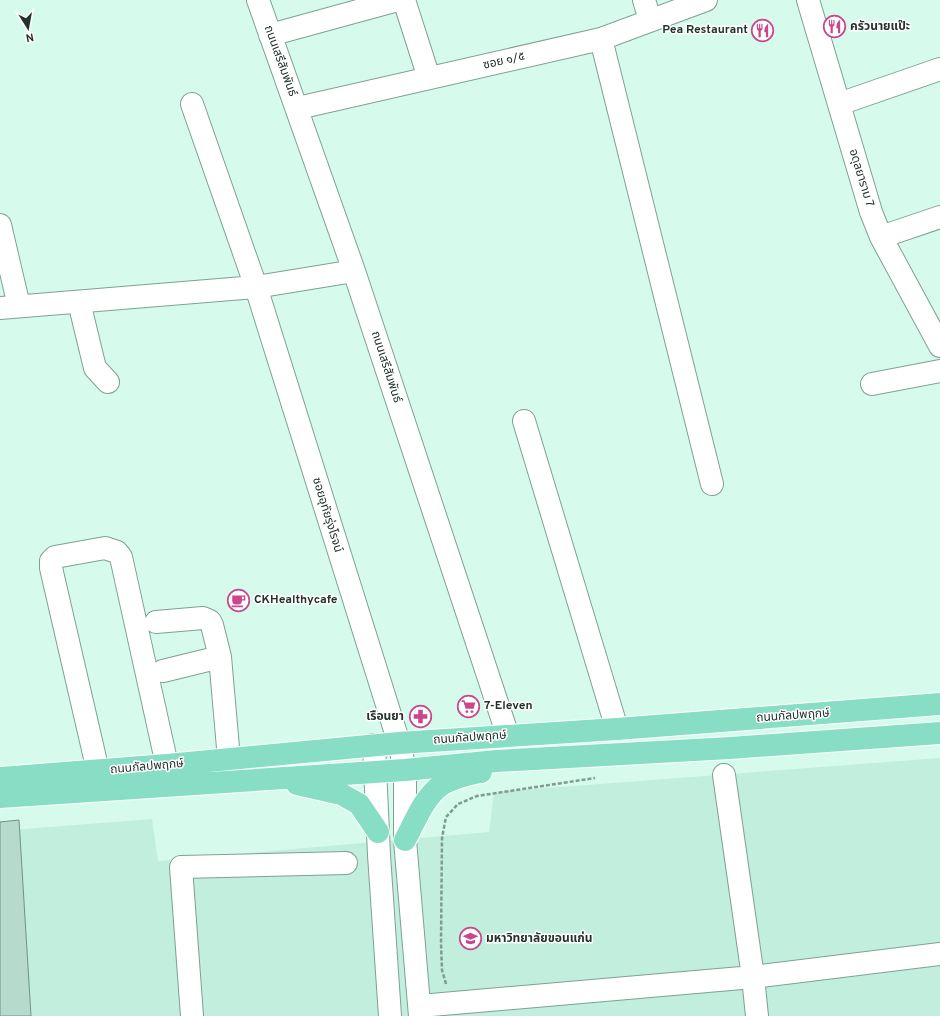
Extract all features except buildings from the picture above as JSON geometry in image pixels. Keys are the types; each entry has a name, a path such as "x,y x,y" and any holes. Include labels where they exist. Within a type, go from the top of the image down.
{"main road":[{"name":"ถนนกัลปพฤกษ์","path":"0,778 167,765 398,743 617,729 940,704"},
{"name":"ถนนกัลปพฤกษ์","path":"0,797 405,770 569,756 730,748 940,733"},
{"path":"405,840 426,800 441,785 471,774 569,756"},
{"path":"279,779 341,794 359,804 378,832"}],"street":[{"name":"ถนนเสรีสัมพันธ์","path":"258,0 298,108 354,271 508,736"},
{"path":"270,35 398,0"},
{"path":"404,0 429,78"},
{"name":"ซอย ๑/๕","path":"298,108 601,39 647,10 706,0"},
{"name":"อดุลยาราม 7","path":"808,0 871,212 882,237 940,346"},
{"path":"601,39 712,484"},
{"path":"839,104 940,70"},
{"name":"ซอยอุทัยรุ่งโรจน์","path":"192,104 256,287 398,743 405,770 405,840 420,1011"},
{"path":"882,237 940,217"},
{"path":"0,225 10,307 256,287 354,271"},
{"path":"79,302 95,368 108,382"},
{"path":"872,384 940,371"},
{"path":"524,421 617,729"},
{"path":"98,771 51,568 51,561 55,557 61,555 105,548 117,552 121,557 167,765"},
{"path":"156,622 204,618 207,619 212,625 220,657 229,759"},
{"path":"163,671 220,657"},
{"path":"374,745 390,1016"},
{"path":"724,775 758,1016"},
{"path":"192,1016 181,867 346,863"},
{"path":"420,1011 465,1002 753,977 940,954"}],"path":[{"path":"465,1002 464,989 446,985 442,970 442,838 446,817 458,804 477,796 599,778"}],"shaded area":[{"name":"มหาวิทยาลัยขอนแก่น","path":"940,758 940,1016 0,1016 0,831 152,819 158,861 489,832 494,792"}],"place":[{"name":"ครัวนายแป๊ะ","path":"834,27"},
{"name":"Pea Restaurant","path":"763,30"},
{"name":"CKHealthycafe","path":"239,600"},
{"name":"7-Eleven","path":"469,706"},
{"name":"เรือนยา","path":"420,717"},
{"name":"มหาวิทยาลัยขอนแก่น","path":"470,939"}]}
